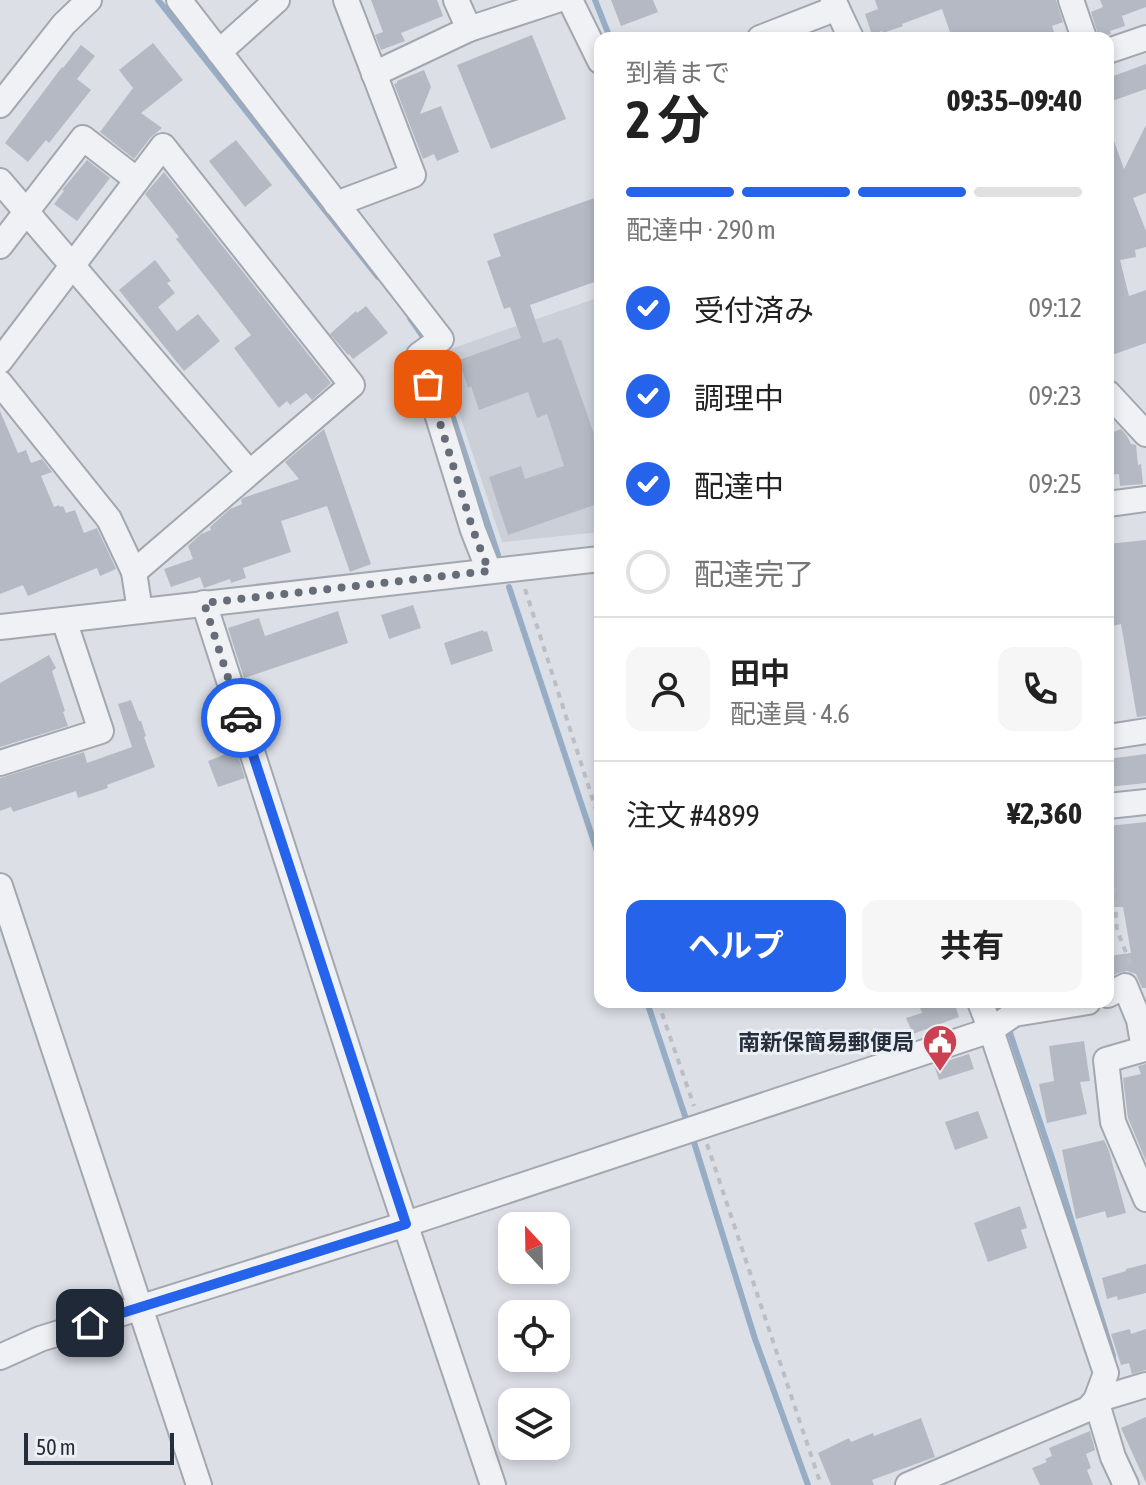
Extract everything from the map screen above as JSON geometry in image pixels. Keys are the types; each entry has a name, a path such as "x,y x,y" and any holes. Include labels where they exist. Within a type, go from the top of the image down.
{"street":[{"path":"0,105 64,24 89,0"},
{"path":"179,0 441,339 419,355 473,530 489,571"},
{"path":"219,52 277,0"},
{"path":"336,204 413,175 346,0"},
{"path":"456,0 469,29"},
{"path":"374,74 469,29 557,0"},
{"path":"570,0 594,49"},
{"path":"1071,0 1082,32"},
{"path":"773,32 835,4 848,32"},
{"path":"1114,49 1146,38"},
{"path":"0,246 83,138 137,180"},
{"path":"0,361 10,328 72,265 163,146 352,385 134,572"},
{"path":"0,181 249,472"},
{"path":"0,383 109,519 134,572 140,611"},
{"path":"1114,399 1146,434"},
{"path":"1114,503 1146,499"},
{"path":"0,627 594,560"},
{"path":"204,603 493,1485"},
{"path":"0,763 101,731 64,620"},
{"path":"1114,736 1146,731"},
{"path":"1114,805 1146,802"},
{"path":"0,886 199,1485"},
{"path":"1114,992 1125,986 1139,1020 1144,1049 1106,1060 1113,1122 1146,1199"},
{"path":"908,1485 1088,1409 1096,1400 1106,1373 982,1008"},
{"path":"0,1357 40,1339 406,1224 991,1030 1013,1008"},
{"path":"1096,1400 1146,1385"},
{"path":"1096,1400 1113,1457 1126,1485"}],"path":[{"path":"518,568 594,803"},
{"path":"1114,890 1117,930 1131,966"},
{"path":"660,1008 821,1485"}],"shaded area":[{"path":"594,299 594,533 502,542 439,353"}],"building":[{"path":"371,0 437,0 443,16 401,33 405,41 381,50 375,35 383,32"},
{"path":"611,0 653,0 658,12 621,26"},
{"path":"875,0 1056,0 1063,22 1052,26 1054,32 950,32 942,9 886,32 871,32 865,14 878,9"},
{"path":"1100,0 1146,0 1146,7 1122,16 1125,26 1110,32 1097,32 1091,12 1103,7"},
{"path":"532,35 566,119 491,149 457,65"},
{"path":"153,43 183,80 141,113 162,128 134,159 100,132 133,88 119,70"},
{"path":"81,45 95,56 77,79 91,90 49,143 46,140 28,162 5,143"},
{"path":"1146,64 1146,89 1114,100 1114,76"},
{"path":"424,70 431,87 420,114 441,106 459,152 437,161 434,154 423,159 394,84"},
{"path":"1146,125 1146,193 1133,198 1146,231 1146,247 1135,250 1136,257 1120,260 1129,296 1146,290 1146,343 1114,354 1114,141 1124,169"},
{"path":"236,140 272,185 245,207 209,161"},
{"path":"87,160 110,178 77,221 54,204"},
{"path":"164,172 331,383 312,400 306,393 290,405 287,401 279,408 234,348 251,335 145,194"},
{"path":"594,198 594,282 530,305 543,343 558,338 561,340 594,434 594,505 508,535 489,477 521,466 525,479 564,466 547,414 537,418 528,392 479,410 459,360 521,338 510,307 504,309 487,261 501,256 493,234"},
{"path":"155,260 171,281 167,283 175,293 158,307 177,331 198,314 220,341 184,371 119,290"},
{"path":"366,306 388,333 353,359 330,334"},
{"path":"0,411 18,453 26,450 31,463 42,459 52,472 41,476 54,507 63,506 66,513 75,510 84,533 97,528 116,569 100,576 97,568 28,596 23,585 0,594"},
{"path":"324,429 371,564 350,572 327,506 281,521 291,552 243,568 246,578 231,583 230,579 204,588 200,577 171,587 164,569 193,559 188,546 201,534 211,530 210,527 230,509 242,504 243,498 299,479 285,462"},
{"path":"1121,429 1131,444 1136,445 1143,484 1120,486 1119,474 1114,474 1114,432"},
{"path":"1146,540 1146,716 1137,717 1121,624 1114,626 1114,543"},
{"path":"413,605 421,628 389,639 381,615"},
{"path":"338,611 348,643 244,678 228,628 259,618 265,636"},
{"path":"487,631 493,651 451,665 444,643"},
{"path":"49,655 56,668 52,671 68,726 0,747 0,683"},
{"path":"131,700 155,767 78,798 76,791 13,812 11,807 0,811 0,778 84,752 87,763 132,747 118,704"},
{"path":"236,750 245,778 218,787 208,761"},
{"path":"1146,754 1146,783 1114,786 1114,758"},
{"path":"1146,822 1146,988 1142,988 1136,974 1127,971 1114,975 1114,955 1131,953 1123,907 1114,907 1114,825"},
{"path":"920,1008 956,1008 959,1017 913,1034 906,1018 922,1013"},
{"path":"1084,1041 1090,1081 1080,1082 1087,1114 1047,1123 1039,1084 1054,1081 1049,1046"},
{"path":"969,1054 974,1069 939,1080 934,1065"},
{"path":"1146,1064 1146,1161 1128,1118 1123,1078 1141,1074 1138,1066"},
{"path":"978,1111 988,1138 955,1150 945,1122"},
{"path":"1104,1140 1126,1213 1107,1218 1105,1211 1076,1219 1062,1150"},
{"path":"1020,1206 1027,1228 1021,1230 1027,1248 988,1262 974,1223"},
{"path":"1146,1264 1146,1293 1118,1300 1117,1296 1107,1299 1102,1278"},
{"path":"1130,1329 1131,1334 1146,1329 1146,1370 1132,1374 1129,1363 1121,1365 1111,1334"},
{"path":"1146,1417 1146,1483 1121,1428"},
{"path":"921,1418 935,1457 872,1480 874,1485 831,1485 818,1453 849,1438 851,1442 873,1433 874,1436"},
{"path":"1090,1431 1095,1450 1086,1454 1091,1468 1087,1470 1093,1485 1040,1485 1032,1468 1047,1462 1045,1459 1052,1456 1049,1448"}],"waterway":[{"path":"158,0 378,277"},
{"path":"595,0 608,32"},
{"path":"410,318 426,341"},
{"path":"433,357 498,555"},
{"path":"509,587 594,842"},
{"path":"649,1008 688,1125"},
{"path":"1002,1008 1004,1014"},
{"path":"1007,1024 1113,1356"},
{"path":"693,1139 755,1339 808,1485"}],"way so far":[{"path":"241,718 204,603 489,571 473,530 428,384"}],"place":[{"name":"南新保簡易郵便局","path":"940,1073"}],"route":[{"path":"90,1323 406,1224 241,718"}]}
